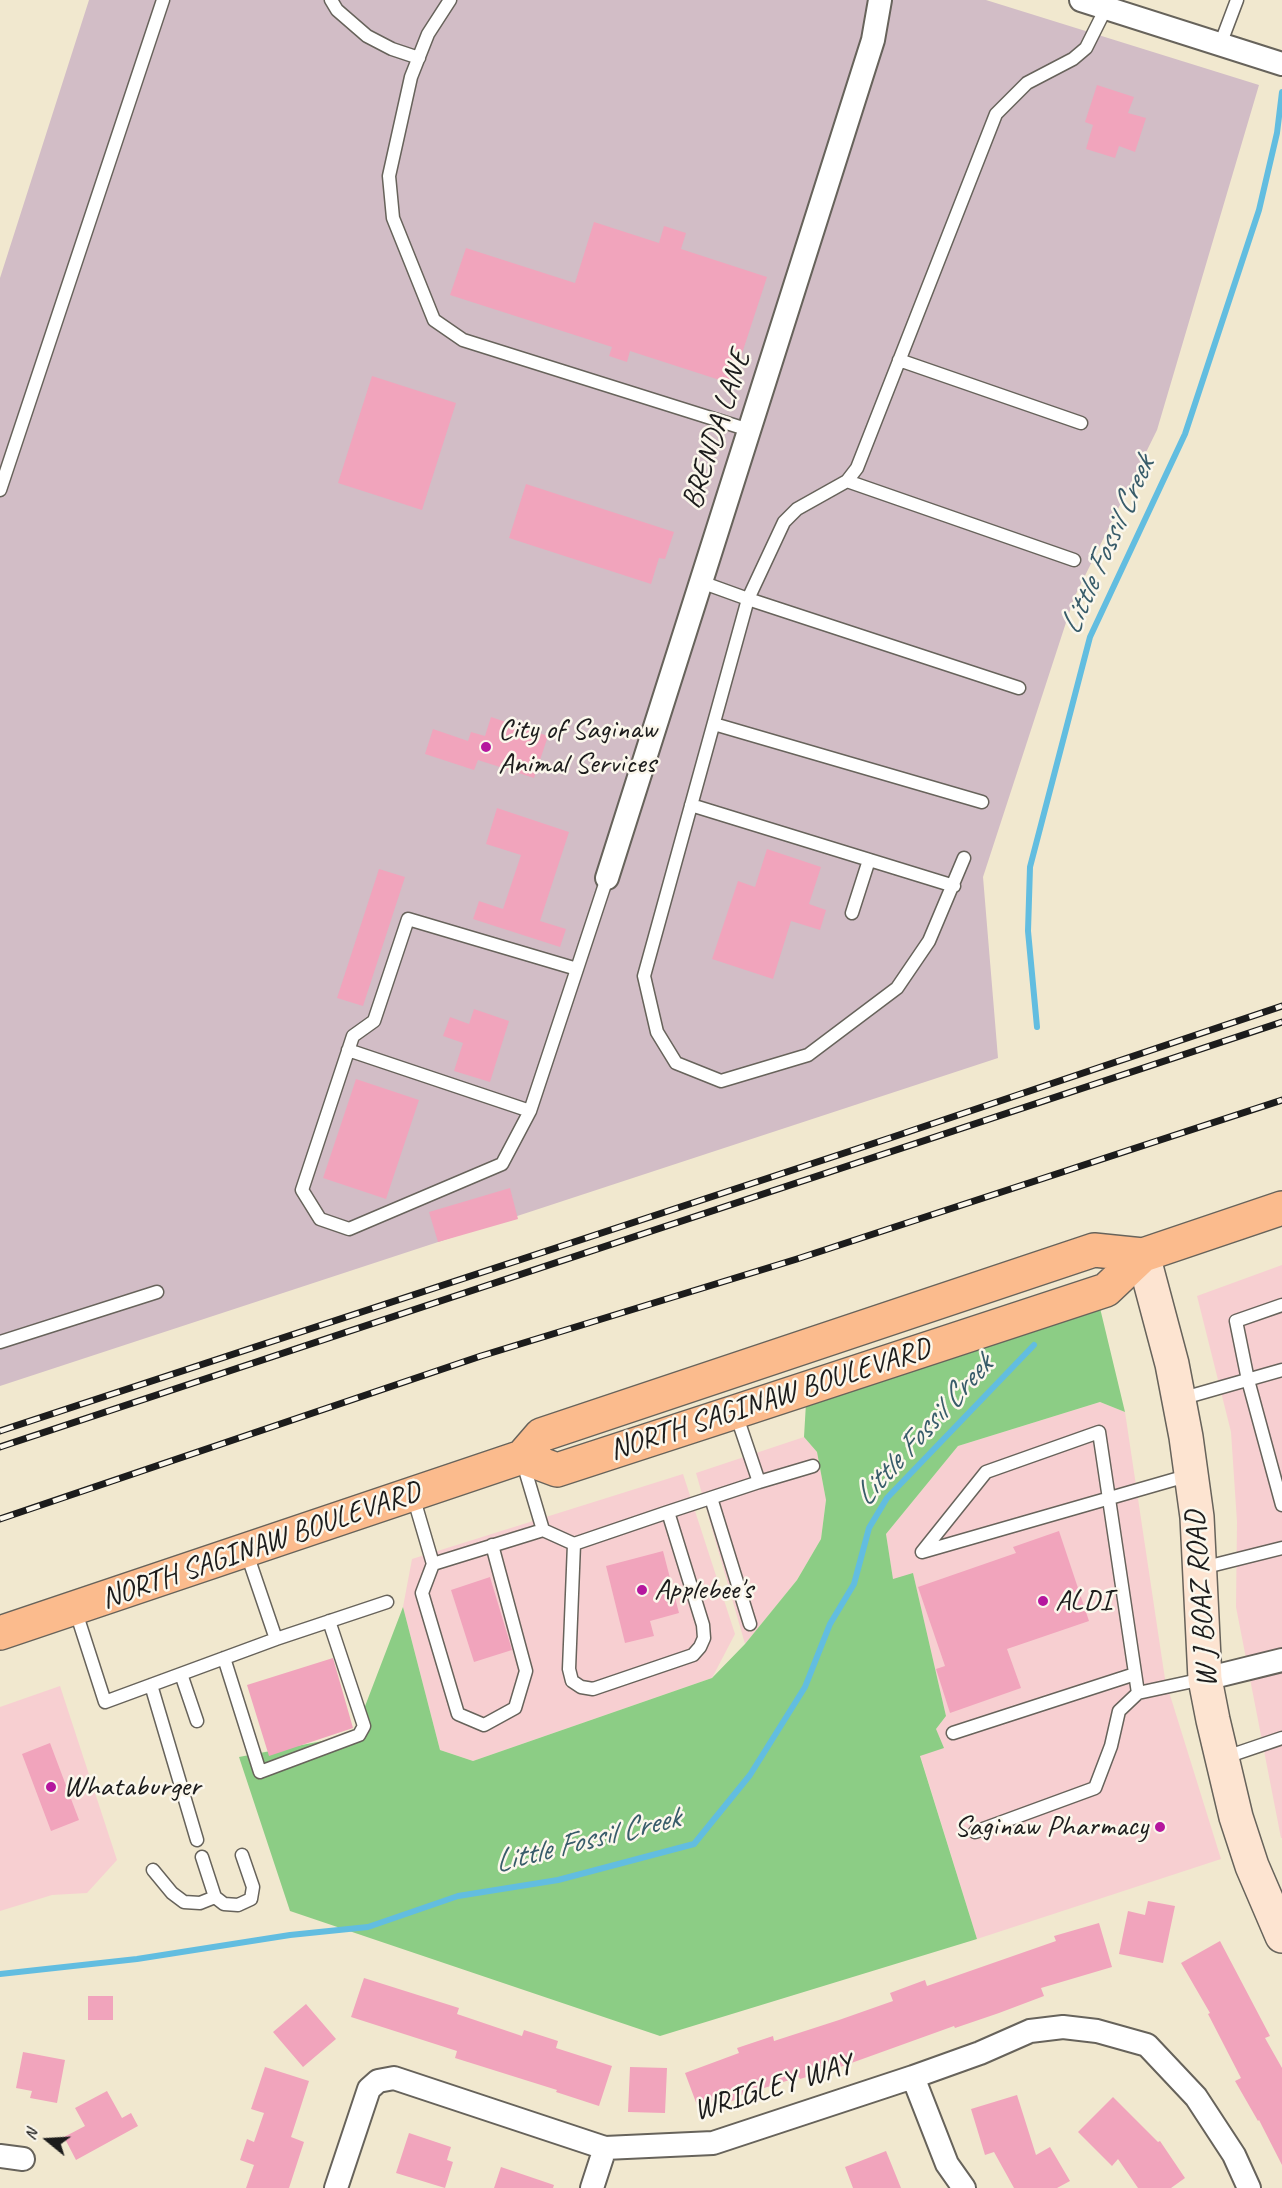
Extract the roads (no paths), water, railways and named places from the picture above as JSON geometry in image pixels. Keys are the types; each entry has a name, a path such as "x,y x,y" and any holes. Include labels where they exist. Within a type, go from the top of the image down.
{"main road":[{"name":"NORTH SAGINAW BOULEVARD","path":"0,1633 522,1457 541,1435 1094,1250 1143,1255 1282,1208"},
{"name":"NORTH SAGINAW BOULEVARD","path":"522,1457 557,1470 1106,1290 1143,1255"},
{"name":"W J BOAZ ROAD","path":"1143,1255 1179,1400 1191,1475 1197,1517 1205,1679 1236,1817 1252,1866 1282,1936"}],"street":[{"name":"BRENDA LANE","path":"607,878 873,40 880,0"},
{"path":"1081,0 1282,64"},
{"path":"1205,1679 1282,1660"},
{"name":"WRIGLEY WAY","path":"336,2188 369,2089 378,2081 394,2078 605,2148 713,2143 913,2077 980,2053 1030,2031 1063,2027 1131,2039 1147,2045 1196,2097 1234,2155 1249,2188"},
{"path":"913,2077 947,2164 964,2188"},
{"path":"592,2188 605,2148"},
{"path":"0,2157 23,2159"}],"lane":[{"path":"0,490 163,0"},
{"path":"331,0 337,10 367,36 392,49 419,58"},
{"path":"450,0 428,34 411,77 389,176 393,218 434,320 463,340 749,430"},
{"path":"1220,45 1237,0"},
{"path":"964,858 929,941 897,988 808,1055 721,1081 676,1063 657,1032 644,976 748,599 784,522 797,509 847,481 857,468 996,114 1027,83 1072,59 1086,48 1106,8"},
{"path":"899,360 1081,423"},
{"path":"847,481 1074,560"},
{"path":"701,582 1019,688"},
{"path":"714,724 982,802"},
{"path":"691,805 954,886"},
{"path":"852,913 869,860"},
{"path":"577,969 408,919 374,1021 353,1035 303,1190 320,1220 348,1229 502,1164 530,1111 577,969 607,878"},
{"path":"348,1050 530,1111"},
{"path":"0,1342 157,1292"},
{"path":"1282,1305 1236,1321 1248,1380 1282,1505"},
{"path":"1179,1400 1282,1370"},
{"path":"735,1412 759,1482"},
{"path":"1138,1693 1136,1674 1109,1497 1099,1432 986,1472 922,1552 1109,1497 1191,1475"},
{"path":"522,1457 543,1530"},
{"path":"433,1564 543,1530 574,1544 813,1466"},
{"path":"413,1495 433,1564 422,1593 458,1714 484,1725 515,1708 526,1671 492,1545"},
{"path":"711,1498 750,1624"},
{"path":"574,1544 568,1669 572,1681 581,1688 593,1689 693,1655 704,1638 703,1625 668,1512"},
{"path":"1200,1569 1282,1548"},
{"path":"246,1551 276,1639"},
{"path":"75,1608 105,1702 276,1639 387,1602"},
{"path":"224,1658 260,1772 359,1735 364,1726 329,1622"},
{"path":"181,1674 197,1721"},
{"path":"952,1733 1136,1674"},
{"path":"975,1832 1095,1788 1111,1746 1119,1711 1138,1693 1205,1679"},
{"path":"151,1685 198,1840"},
{"path":"1222,1758 1282,1738"},
{"path":"202,1857 214,1897 224,1904 238,1905 250,1899 253,1887 243,1855"},
{"path":"153,1870 172,1893 184,1902 200,1903 214,1897"}],"waterway":[{"name":"Little Fossil Creek","path":"1037,1027 1028,931 1030,867 1090,637 1185,434 1259,210 1277,133 1282,92"},
{"name":"Little Fossil Creek","path":"0,1974 137,1959 290,1935 368,1927 458,1896 558,1880 694,1844 750,1775 805,1687 830,1624 854,1584 869,1528 887,1498 1034,1345"}],"railway":[{"path":"0,1431 890,1138 1282,1006"},
{"path":"0,1447 1282,1022"},
{"path":"0,1519 481,1356 797,1259 1282,1100"}],"place":[{"name":"City of Saginaw Animal Services","path":"486,747"},
{"name":"Applebee's","path":"642,1590"},
{"name":"ALDI","path":"1043,1601"},
{"name":"Whataburger","path":"51,1787"},
{"name":"Saginaw Pharmacy","path":"1160,1827"}]}
